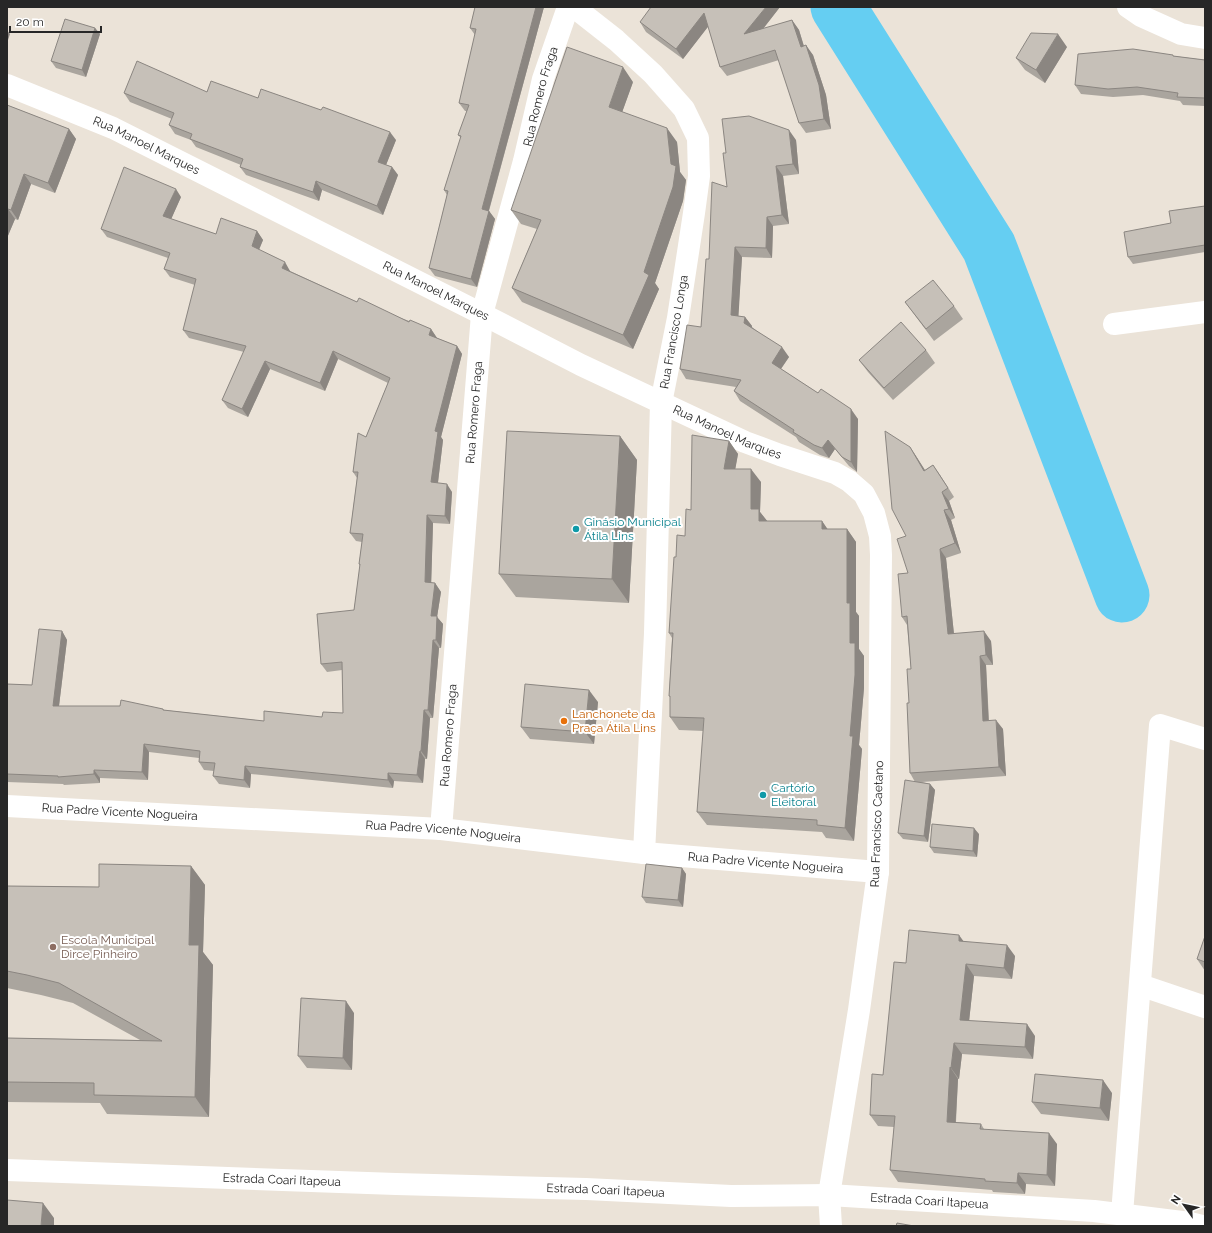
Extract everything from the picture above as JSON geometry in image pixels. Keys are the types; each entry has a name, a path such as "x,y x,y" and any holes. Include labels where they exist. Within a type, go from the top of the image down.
{"street":[{"name":"Rua Romero Fraga","path":"441,829 482,314 524,161 543,80 568,7"},
{"name":"Rua Francisco Longa","path":"574,7 616,40 653,74 684,109 698,138 699,176 694,213 678,318 661,402 655,633 644,853"},
{"path":"1128,7 1141,16 1181,34 1205,38"},
{"name":"Rua Manoel Marques","path":"7,85 113,128 581,365 745,442 780,455 835,472 849,481 864,494"},
{"path":"1114,324 1205,312"},
{"name":"Rua Francisco Caetano","path":"831,1226 829,1195 859,1010 878,872 881,555 880,536 874,513 864,494"},
{"path":"1122,1214 1160,725 1205,739"},
{"name":"Rua Padre Vicente Nogueira","path":"7,806 441,829 644,853 878,872"},
{"path":"1140,985 1205,1006"},
{"name":"Estrada Coari Itapeua","path":"7,1170 396,1184 586,1189 731,1196 829,1195 1094,1211 1190,1223 1202,1226"}],"building":[{"path":"475,7 536,7 482,209 489,211 471,279 429,268 448,191 444,190 461,136 458,135 469,105 459,103 476,29 470,28"},
{"path":"651,7 766,7 744,34 792,20 801,47 806,45 819,85 824,119 799,123 775,50 720,67 704,13 676,49 640,22"},
{"path":"65,19 95,28 82,70 51,61"},
{"path":"1031,33 1058,34 1036,70 1016,58"},
{"path":"567,47 623,67 609,107 667,128 671,164 676,166 673,187 644,272 649,275 623,335 512,288 541,220 511,210"},
{"path":"1133,49 1205,60 1205,98 1177,97 1178,93 1137,87 1108,89 1075,85 1078,54"},
{"path":"137,61 207,92 211,81 258,98 261,89 321,110 323,107 390,132 378,162 392,167 377,206 316,181 313,192 240,167 243,159 190,139 192,134 169,125 174,113 124,93"},
{"path":"7,105 69,129 48,183 24,174 11,210 8,209 7,211"},
{"path":"749,116 789,130 793,164 776,166 782,215 767,217 766,248 735,247 731,315 745,317 744,323 782,347 772,363 818,393 821,389 851,409 851,462 842,457 828,440 822,448 814,445 793,432 794,430 734,391 741,380 680,369 687,325 701,327 706,259 709,259 712,182 727,187 723,153 726,153 722,119"},
{"path":"124,167 176,189 163,216 216,234 221,218 257,231 252,246 285,262 282,268 357,302 359,298 409,322 410,320 431,329 429,335 457,346 435,431 438,432 431,482 447,484 445,516 427,515 425,582 435,583 431,616 437,616 436,640 433,640 428,710 424,710 421,751 417,775 388,773 388,780 245,766 244,780 213,776 215,763 199,762 200,751 144,744 142,772 94,770 94,774 58,777 7,774 7,684 32,685 39,629 62,631 53,706 120,706 121,700 163,710 264,721 264,711 322,717 323,712 343,713 342,662 321,664 317,614 354,610 363,534 350,533 358,472 353,472 358,433 366,437 390,378 333,351 320,383 265,361 242,409 222,400 246,346 183,330 196,279 164,269 170,253 101,229"},
{"path":"1205,206 1205,245 1128,257 1124,232 1171,223 1169,211"},
{"path":"933,280 954,306 926,329 905,302"},
{"path":"901,322 926,350 884,388 859,360"},
{"name":"Ginásio Municipal Átila Lins","path":"507,431 620,436 612,579 499,574"},
{"path":"885,431 910,447 924,471 933,465 948,488 942,492 949,509 944,510 955,543 940,549 948,634 984,631 986,655 980,656 983,721 996,720 999,767 910,773 907,669 911,669 907,616 902,617 898,574 908,573 897,539 906,536 892,509"},
{"path":"692,435 729,441 724,469 751,469 751,509 759,509 759,521 822,521 822,529 847,529 847,603 850,603 850,643 855,643 855,675 850,736 853,736 845,828 817,825 817,820 697,812 704,718 670,717 669,696 673,633 669,633 674,557 676,557 677,535 685,536 686,509 691,510"},
{"name":"Lanchonete da Praça Átila Lins","path":"525,684 589,690 585,732 521,727"},
{"path":"905,780 930,784 924,836 898,833"},
{"path":"932,824 974,828 973,851 930,847"},
{"path":"99,864 191,866 189,945 199,945 195,1097 94,1095 94,1083 7,1082 7,1038 162,1041 59,983 7,971 7,886 99,887"},
{"path":"646,864 682,868 678,900 642,897"},
{"path":"909,930 959,935 959,941 1007,945 1004,968 966,964 960,1020 1027,1024 1025,1047 954,1043 951,1068 950,1067 947,1122 981,1124 980,1129 1049,1133 1047,1175 1018,1173 1017,1183 985,1181 985,1179 890,1170 895,1116 870,1115 872,1074 883,1075 894,962 906,963"},
{"path":"1205,936 1205,962 1197,959"},
{"path":"301,998 346,1001 343,1058 298,1056"},
{"path":"1035,1074 1103,1080 1100,1108 1032,1102"},
{"path":"7,1200 43,1203 41,1226 7,1226"},
{"path":"897,1223 914,1226 896,1226"}],"waterway":[{"path":"838,7 989,247 1122,595"}],"place":[{"name":"Ginásio Municipal Átila Lins","path":"576,529"},
{"name":"Lanchonete da Praça Átila Lins","path":"564,721"},
{"name":"Cartório Eleitoral","path":"763,795"},
{"name":"Escola Municipal Dirce Pinheiro","path":"53,947"}]}
